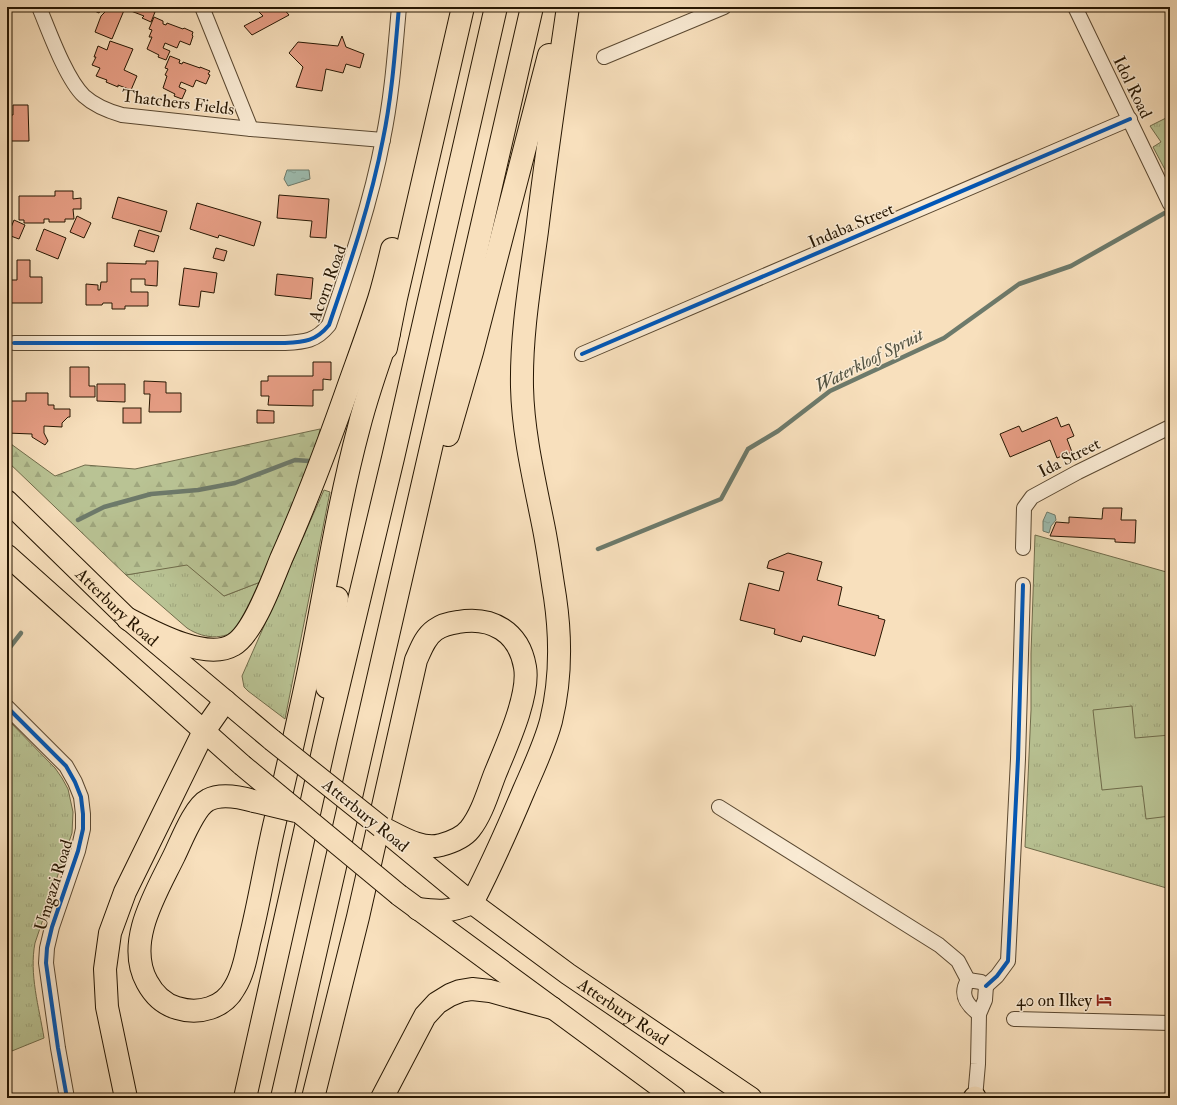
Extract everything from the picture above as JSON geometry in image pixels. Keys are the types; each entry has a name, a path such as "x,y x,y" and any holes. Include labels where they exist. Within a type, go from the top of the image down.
{"highway":[{"path":"326,738 328,676 336,600 357,487 389,333 463,7"},
{"path":"245,1098 326,738 393,458 496,7"},
{"path":"282,1098 532,7"},
{"path":"394,609 441,459 472,352 561,7"},
{"path":"418,909 438,912 450,911 472,903 494,860 535,764 550,722 557,686 560,650 555,599 544,526 532,469 524,420 522,388 523,349 527,302 568,7"},
{"path":"128,619 165,638 189,645 218,650 233,645 241,639 252,623 271,584 299,519 326,451 379,299 417,158 440,106"},
{"path":"296,811 254,801 243,798 221,796 206,800 200,806 185,832 156,893 142,928 139,944 140,963 144,977 151,990 159,999 179,1009 191,1011 203,1010 217,1006 228,997 235,987 245,961 255,922 271,841 310,666 347,475 373,377 389,333"},
{"path":"313,1098 358,917 416,660 424,641 435,630 448,623 466,620 480,620 492,623 505,631 514,640 522,655 525,668 525,683 514,724 481,809 470,829 463,836 451,842 421,851 411,841 381,827"},
{"path":"126,1098 107,1007 105,969 110,934 125,892 204,731 225,701"},
{"path":"382,1098 425,1016 437,1003 450,995 460,991 472,989 490,992 552,1008"}],"main road":[{"name":"Atterbury Road","path":"7,501 128,619 272,740 381,827"},
{"name":"Atterbury Road","path":"7,554 204,731 296,811 399,895 675,1098"},
{"name":"Atterbury Road","path":"421,851 472,903 568,974 751,1098"}],"street":[{"name":"Thatchers Fields","path":"39,7 66,69 76,86 84,96 94,104 107,110 122,115 251,129 383,140"},
{"name":"Thatchers Fields","path":"202,7 251,129"},
{"name":"Acorn Road","path":"14,343 286,344 304,342 323,332 329,325 369,200 383,140 390,99 399,7"},
{"path":"604,57 706,11 724,7"},
{"name":"Idol Road","path":"1075,7 1170,204"},
{"name":"Indaba Street","path":"582,354 1130,119"},
{"name":"Ida Street","path":"1023,548 1024,508 1032,497 1078,472 1170,427"},
{"path":"977,1098 979,1014 985,1000 986,986 997,976 1008,961 1018,758 1023,584"},
{"name":"Umgazi Road","path":"7,706 66,766 75,782 82,803 83,829 78,851 52,927 47,948 46,963 58,1048 67,1098"},
{"path":"719,807 939,945 958,961 968,980"},
{"path":"968,980 981,982 986,986"},
{"path":"968,980 964,988 965,1001 968,1006 979,1014"},
{"path":"1014,1019 1170,1023"}],"green space":[{"path":"1170,116 1170,179 1153,147 1161,142 1150,126"},
{"path":"320,429 313,465 263,581 224,596 187,565 126,575 7,461 7,435 11,444 55,476 85,465 135,469"},
{"path":"324,490 330,492 285,719 244,687 242,676"},
{"path":"1035,535 1170,573 1170,889 1025,847 1031,710 1031,654"},
{"path":"187,564 224,596 263,581 246,619 237,629 224,636 216,637 201,635 194,632 187,628 126,575"},
{"path":"1132,706 1135,738 1170,735 1170,816 1146,819 1142,786 1102,790 1093,710"},
{"path":"7,719 55,768 68,789 73,812 72,833 35,943 33,955 35,990 44,1038 7,1053"}],"water":[{"path":"287,170 309,170 310,179 288,186 284,179"},
{"path":"1047,512 1055,515 1056,520 1051,526 1049,533 1043,531 1043,521"}],"building":[{"path":"86,7 102,7 99,13"},
{"path":"110,7 125,8 112,39 95,32 101,16"},
{"path":"133,7 148,7 147,10 155,12 151,22 142,18 144,16 131,11"},
{"path":"254,7 282,7 289,15 252,35 244,26 263,16"},
{"path":"154,17 163,21 163,24 166,25 167,23 193,32 190,45 180,41 177,48 165,43 163,48 170,51 166,60 158,57 159,55 147,49 152,37 149,37 152,30 149,29"},
{"path":"342,36 346,47 364,54 360,68 346,64 343,73 326,69 322,91 296,87 303,67 289,53 298,42 338,46"},
{"path":"110,41 133,49 124,70 137,76 131,90 118,85 118,87 106,82 107,80 96,76 100,68 92,65 96,57 94,57 98,46 107,50"},
{"path":"170,56 180,60 179,63 182,64 183,62 210,71 206,84 196,80 193,87 181,82 179,87 186,90 182,99 174,96 175,94 163,88 167,76 165,75 168,69 165,68"},
{"path":"13,105 28,105 29,141 7,141 7,115 13,115"},
{"path":"7,151 11,168 7,169"},
{"path":"55,191 73,191 73,199 81,198 81,209 73,209 74,219 65,219 65,222 49,222 49,219 44,219 44,223 24,223 24,220 19,220 19,196 55,196"},
{"path":"279,195 329,199 326,238 310,237 312,221 277,218"},
{"path":"118,197 167,211 161,232 112,218"},
{"path":"197,203 261,222 254,246 219,235 218,238 190,229"},
{"path":"77,216 91,223 84,238 70,232"},
{"path":"14,220 25,225 19,239 8,235"},
{"path":"44,229 66,238 58,259 36,250"},
{"path":"139,230 159,236 154,252 134,246"},
{"path":"216,248 227,251 224,261 213,258"},
{"path":"17,260 30,260 30,277 42,277 42,303 7,303 7,280 17,280"},
{"path":"146,261 158,261 157,286 145,285 145,279 131,279 131,292 148,292 148,306 125,306 125,309 112,309 112,303 103,303 102,305 86,305 86,284 98,285 98,290 100,290 101,282 107,282 107,263 146,264"},
{"path":"184,268 217,273 214,293 201,291 199,307 179,305"},
{"path":"277,274 313,278 311,299 275,295"},
{"path":"313,362 331,362 331,380 323,379 323,390 313,390 313,406 268,405 269,396 261,396 261,381 268,381 268,376 313,376"},
{"path":"70,367 89,367 89,386 95,386 95,397 70,397"},
{"path":"144,381 166,382 166,393 181,393 181,412 149,412 150,394 144,394"},
{"path":"97,384 125,384 125,402 97,401"},
{"path":"7,385 11,385 11,396 9,396 9,401 26,401 26,393 48,393 48,405 54,405 54,409 70,409 70,417 62,423 62,427 44,426 44,433 48,441 45,445 32,437 32,434 7,433"},
{"path":"123,408 141,408 141,423 123,423"},
{"path":"257,410 274,411 274,423 257,423"},
{"path":"1057,417 1061,427 1069,424 1074,436 1067,439 1072,452 1057,458 1050,440 1010,457 1000,434 1019,426 1022,432"},
{"path":"1103,508 1122,508 1121,520 1136,520 1135,543 1115,542 1115,539 1050,536 1056,522 1069,523 1069,517 1102,519"},
{"path":"788,553 822,562 817,580 842,587 838,605 879,616 878,618 885,620 875,656 803,636 801,642 774,634 775,629 740,620 749,583 779,591 784,572 767,568 769,561"},
{"path":"8,1092 15,1098 7,1098"}],"waterway":[{"name":"Waterkloof Spruit","path":"598,549 721,499 748,449 778,431 830,391 944,338 1019,284 1071,266 1170,210"},
{"path":"78,520 104,507 151,494 198,490 235,483 295,460 309,461"},
{"path":"7,651 21,633"}],"cycle path":[{"path":"14,343 285,343 310,340 324,330 329,325 352,256 378,163 391,90 399,7"},
{"path":"582,354 1130,119"},
{"path":"986,986 997,976 1008,961 1018,759 1023,585"},
{"path":"7,707 66,766 81,797 83,829 78,851 52,927 47,948 46,963 58,1048 67,1098"}],"place":[{"name":"40 on Ilkey","path":"1104,1000"}]}
